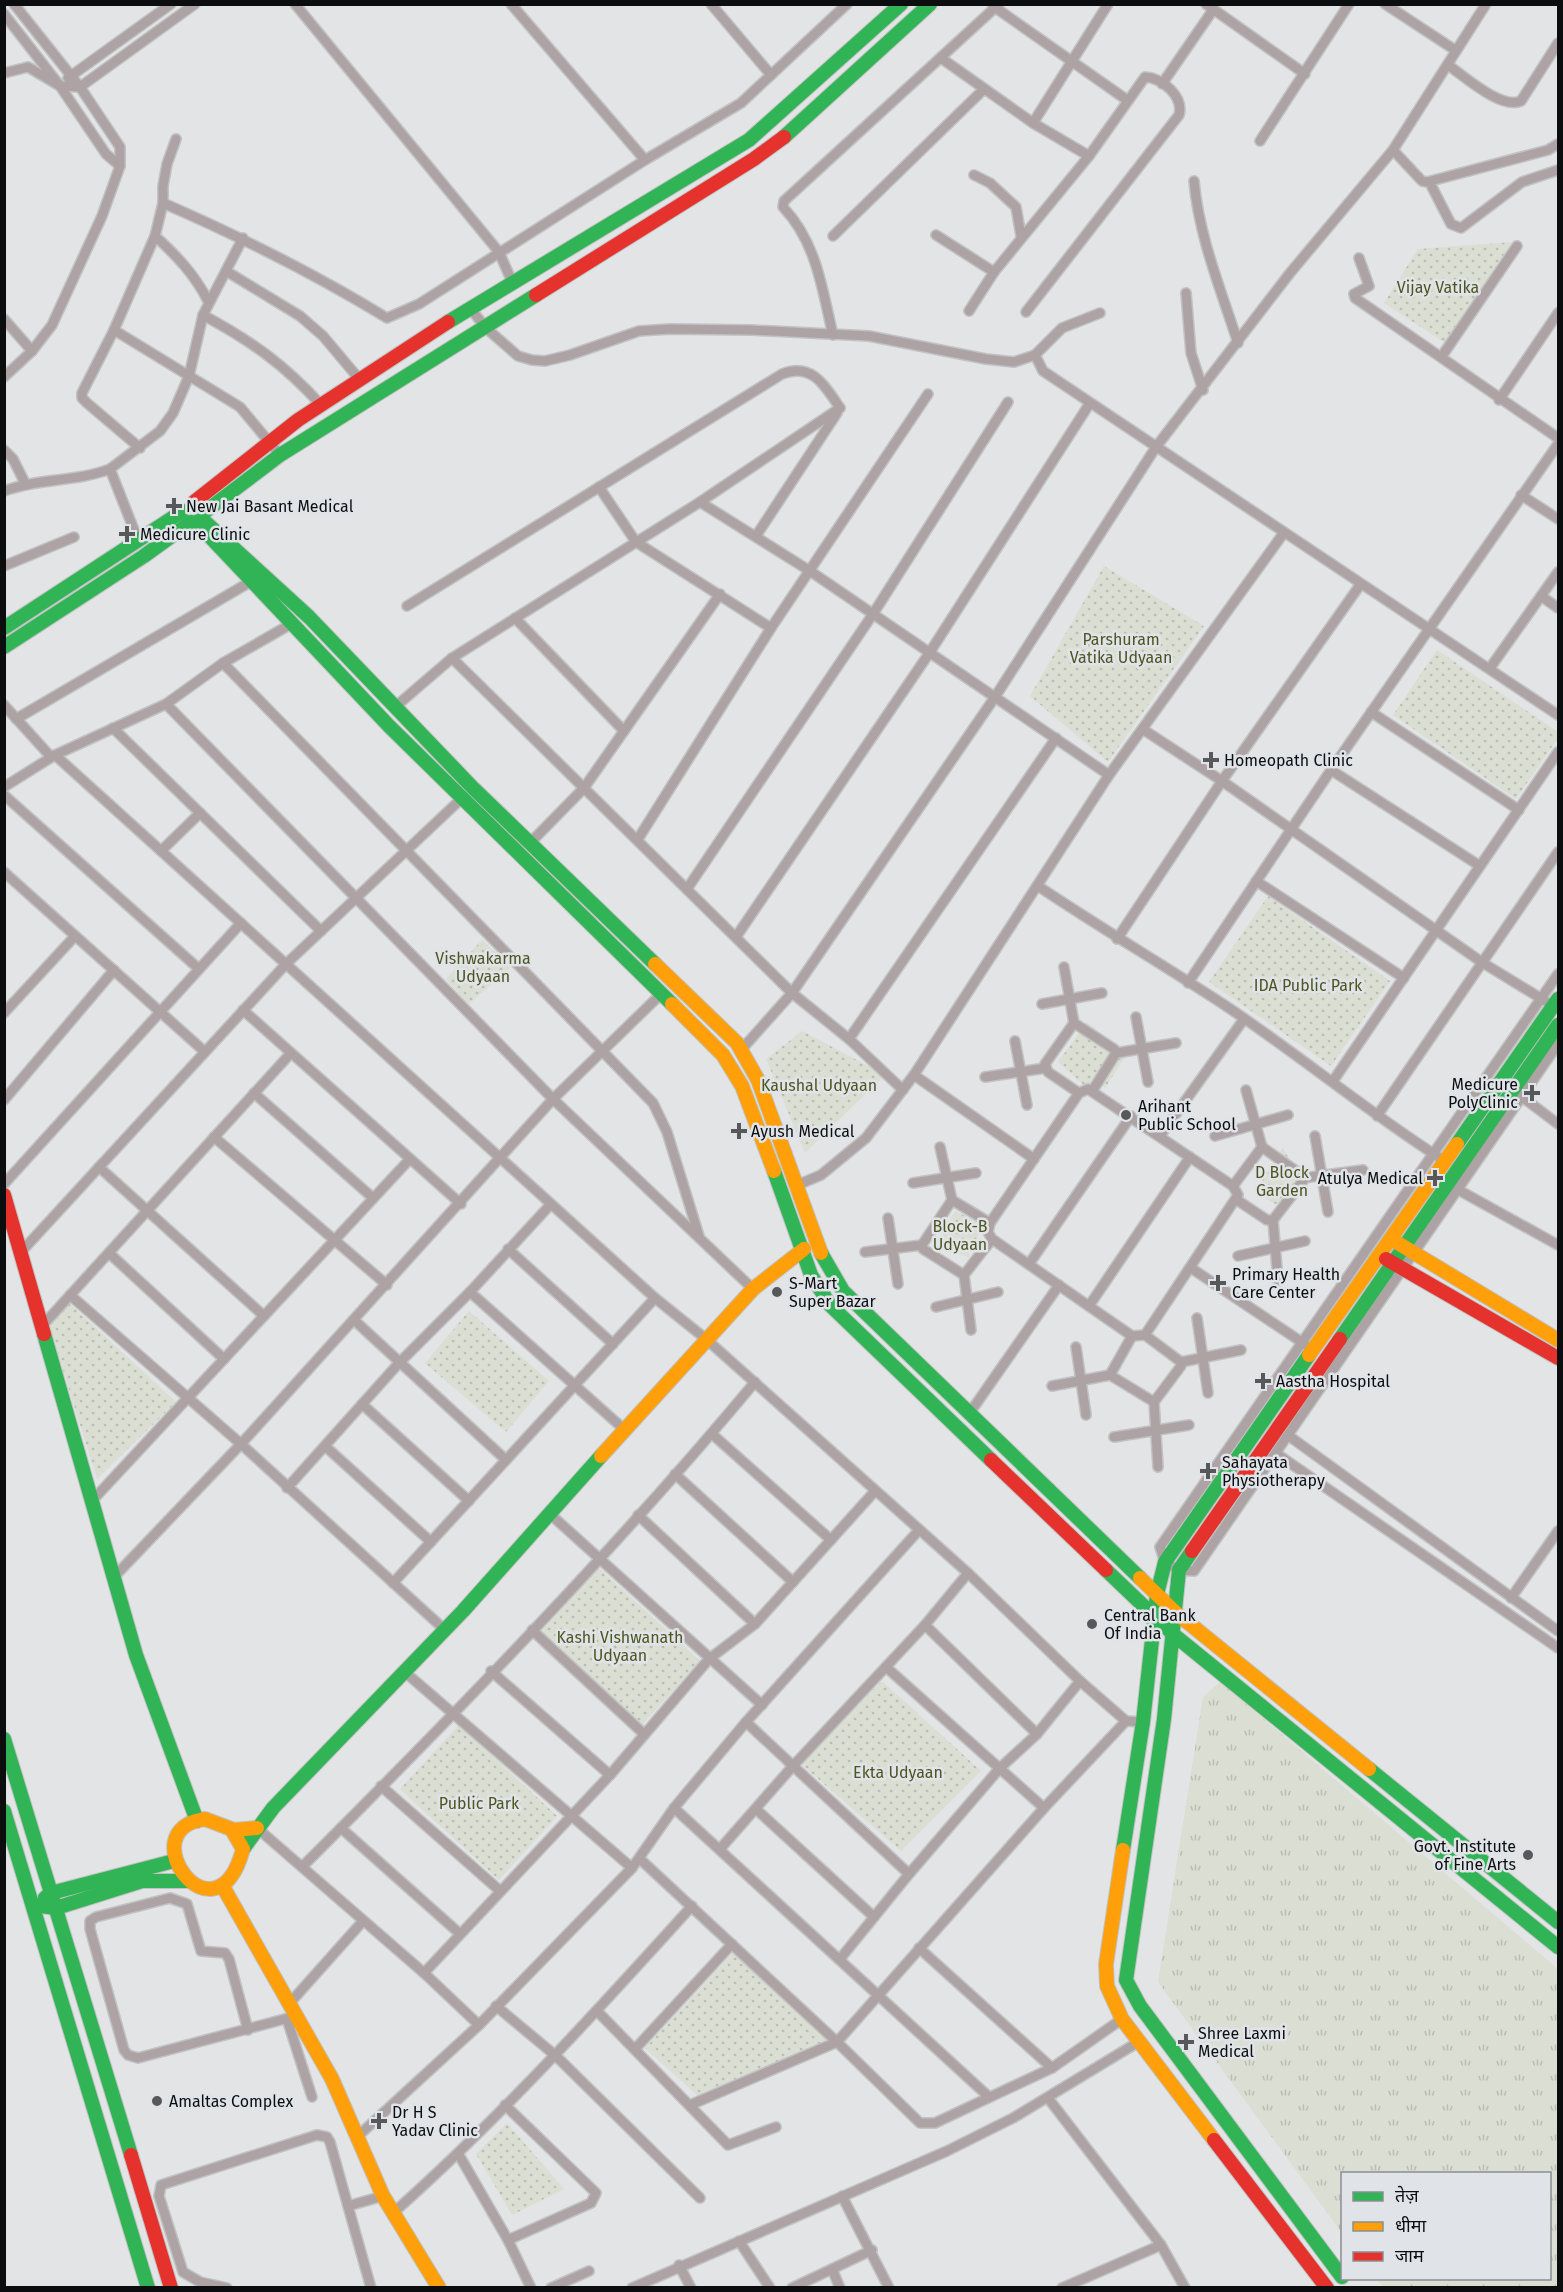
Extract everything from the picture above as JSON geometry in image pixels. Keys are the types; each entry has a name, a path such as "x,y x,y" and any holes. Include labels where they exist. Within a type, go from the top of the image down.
{"main road":[{"path":"4,628 138,540 194,515 269,440 321,405 471,308 749,140 902,4"},
{"path":"4,647 144,556 194,515 280,455 754,159 793,130 930,4"},
{"path":"194,515 250,582 461,799 723,1055 742,1086 804,1249 811,1275 830,1305 1155,1619 1558,1947"},
{"path":"194,515 231,543 530,843 742,1049 758,1080 823,1258 843,1291 1175,1612 1558,1922"},
{"path":"1403,1246 1440,1158 1551,1002"},
{"path":"1341,2275 1140,2006 1126,1980 1164,1719 1179,1570 1268,1447 1403,1246 1453,1186 1518,1094 1558,1025"},
{"path":"4,1196 136,1655 197,1821"},
{"path":"1403,1246 1558,1340"},
{"path":"243,1849 232,1830 221,1822 208,1819 197,1821 184,1829 176,1840 174,1861 182,1877 188,1881 206,1888 222,1885 238,1868 243,1849 273,1808 446,1630 626,1431 706,1338 753,1289 804,1249"},
{"path":"1327,2288 1122,2019 1107,1986 1106,1964 1143,1722 1157,1594 1165,1562 1309,1346 1392,1263"},
{"path":"1392,1263 1558,1358"},
{"path":"4,1738 171,2288"},
{"path":"4,1811 148,2288"},
{"path":"232,1830 257,1828"},
{"path":"33,1905 51,1893 174,1861"},
{"path":"33,1905 56,1908 142,1881 188,1881"},
{"path":"222,1885 289,2004 292,2018 332,2079 383,2196 439,2288"}],"street":[{"path":"4,377 32,351 52,325 102,216 120,166 120,147 80,87 14,4"},
{"path":"60,86 71,75 171,4"},
{"path":"4,73 28,68 60,86 80,87 195,4"},
{"path":"295,4 499,252 513,284"},
{"path":"511,4 645,160"},
{"path":"711,4 771,75"},
{"path":"164,203 243,238 344,290 387,318 419,304 645,160 741,103 847,4"},
{"path":"1033,123 1108,4"},
{"path":"1385,4 1455,50"},
{"path":"742,1049 792,993 995,697 1156,447 1203,390 1290,273 1393,150 1486,4"},
{"path":"1260,141 1348,5"},
{"path":"833,335 817,264 808,241 783,204 995,6 1127,100"},
{"path":"1162,84 1210,7 1305,74"},
{"path":"4,14 60,86 106,154 120,166"},
{"path":"1448,65 1502,102 1515,105 1521,101 1558,43"},
{"path":"941,58 1033,123 1089,156"},
{"path":"969,311 1021,236 1089,156 1145,77 1162,84 1179,98 1181,107 1179,115 1026,312"},
{"path":"833,236 984,89"},
{"path":"140,448 82,398 155,236 164,203 163,186 176,139"},
{"path":"1393,150 1422,181 1427,182 1548,150 1558,144"},
{"path":"1432,187 1452,224 1461,228 1522,182 1558,170"},
{"path":"974,174 990,183 1016,207 1021,236"},
{"path":"1194,181 1196,203 1210,258 1238,343"},
{"path":"936,235 994,272"},
{"path":"155,236 179,258 199,283 208,301"},
{"path":"4,491 26,483 96,474 110,469 140,448 160,430 173,413 189,376 202,315 208,301 243,238"},
{"path":"1442,356 1517,246"},
{"path":"1359,258 1369,286 1354,294 1355,298 1442,356 1499,400 1558,438"},
{"path":"225,271 300,316 323,336 360,380"},
{"path":"1186,293 1191,353 1203,390"},
{"path":"471,308 486,328 518,356 544,361 639,331 751,330 868,336 986,359 1014,362 1035,355 1062,328 1100,314"},
{"path":"1499,400 1558,313"},
{"path":"202,315 247,339 299,381 321,405"},
{"path":"4,319 32,351"},
{"path":"114,330 240,407 280,455"},
{"path":"1035,355 1043,372 1558,715"},
{"path":"407,606 791,370 801,370 817,376 840,408"},
{"path":"638,839 771,628 928,393"},
{"path":"687,889 873,614 1008,402"},
{"path":"736,937 930,652 1090,403"},
{"path":"756,536 840,408"},
{"path":"395,708 452,658 700,502 840,408"},
{"path":"1188,983 1331,770 1558,444"},
{"path":"4,450 13,459 26,483"},
{"path":"110,469 138,540"},
{"path":"600,487 636,542 771,628"},
{"path":"1521,495 1558,519"},
{"path":"700,502 810,571 1109,775"},
{"path":"795,1186 821,1175 843,1159 866,1138 903,1090 1109,775 1144,730 1283,534"},
{"path":"4,566 74,537"},
{"path":"1490,668 1558,572"},
{"path":"16,719 250,582"},
{"path":"1117,939 1222,781 1360,585"},
{"path":"530,843 584,788 720,594"},
{"path":"1541,596 1558,608"},
{"path":"515,618 624,730"},
{"path":"4,787 53,756 166,704 223,663 291,624"},
{"path":"452,658 792,993 849,1039 903,1090"},
{"path":"223,663 404,851 604,1050 653,1103 667,1132 699,1239"},
{"path":"166,704 553,1099 753,1289"},
{"path":"4,705 53,756 655,1298 706,1338 968,1573 1080,1681 1126,1721 1143,1722"},
{"path":"1371,712 1519,810"},
{"path":"113,728 321,931"},
{"path":"1144,730 1222,781 1483,963 1551,1002 1558,974"},
{"path":"849,1039 1056,738"},
{"path":"1333,1081 1434,930 1558,752"},
{"path":"1331,770 1480,866"},
{"path":"4,795 199,969"},
{"path":"21,1252 286,964 461,799"},
{"path":"161,851 200,813"},
{"path":"1377,1116 1558,852"},
{"path":"4,872 205,1052"},
{"path":"1256,881 1404,978"},
{"path":"1038,886 1244,1019 1333,1081 1377,1116 1440,1158 1309,1346 1191,1268"},
{"path":"4,1184 241,923"},
{"path":"4,1013 75,936"},
{"path":"1064,967 1074,1023 1114,1049 1116,1053"},
{"path":"4,1100 114,970"},
{"path":"114,1577 241,1444 553,1099 662,993"},
{"path":"1042,1004 1102,993"},
{"path":"243,1010 460,1204"},
{"path":"1136,1017 1148,1082"},
{"path":"1160,1136 1244,1019"},
{"path":"1046,1068 1046,1059 1074,1023"},
{"path":"1015,1041 1026,1105"},
{"path":"1093,1090 1116,1053 1176,1043"},
{"path":"1558,1044 1518,1094 1558,1124"},
{"path":"42,1326 291,1053"},
{"path":"985,1077 1046,1068 1079,1093"},
{"path":"914,1075 1034,1159"},
{"path":"1145,1335 1238,1200 1238,1191 1093,1090 1082,1090 990,1223 988,1232 992,1239 1132,1336 1145,1335 1181,1362 1241,1350"},
{"path":"1246,1090 1262,1148 1303,1178 1363,1170"},
{"path":"254,1093 373,1198"},
{"path":"1215,1136 1288,1115"},
{"path":"1029,1264 1131,1116"},
{"path":"1315,1136 1328,1212"},
{"path":"214,1137 387,1285"},
{"path":"940,1147 952,1200 990,1223"},
{"path":"1233,1186 1262,1148"},
{"path":"1089,1306 1190,1157"},
{"path":"91,1502 409,1160"},
{"path":"99,1167 264,1316"},
{"path":"913,1183 976,1173"},
{"path":"1278,1281 1273,1221 1303,1178"},
{"path":"1453,1186 1558,1245"},
{"path":"865,1252 922,1245 952,1200"},
{"path":"1238,1200 1267,1220 1273,1221"},
{"path":"287,1488 399,1363 470,1292 551,1204"},
{"path":"888,1218 898,1284"},
{"path":"971,1330 964,1275 992,1239"},
{"path":"1238,1256 1305,1240"},
{"path":"922,1245 923,1249 964,1275"},
{"path":"508,1249 613,1344"},
{"path":"109,1253 224,1359"},
{"path":"1165,1562 1179,1570 1194,1571 1289,1436 1392,1263"},
{"path":"969,1414 1059,1285"},
{"path":"470,1292 626,1431"},
{"path":"936,1307 998,1292"},
{"path":"70,1295 241,1444 446,1630"},
{"path":"393,1583 655,1298"},
{"path":"1197,1318 1209,1393"},
{"path":"354,1320 506,1460"},
{"path":"1110,1375 1132,1336"},
{"path":"1076,1347 1086,1415"},
{"path":"1158,1467 1154,1402 1181,1366 1181,1362"},
{"path":"1052,1386 1110,1375 1154,1402"},
{"path":"303,1866 532,1630 712,1434 755,1382"},
{"path":"362,1404 469,1501"},
{"path":"1114,1437 1189,1425"},
{"path":"712,1434 831,1540"},
{"path":"1289,1436 1558,1631"},
{"path":"325,1446 431,1542"},
{"path":"1277,1454 1558,1648"},
{"path":"675,1474 793,1582"},
{"path":"424,1973 459,1933 610,1775 709,1659 755,1624 875,1491"},
{"path":"550,1514 600,1556 709,1659 762,1705"},
{"path":"638,1515 755,1624"},
{"path":"357,2137 479,2025 632,1868 674,1808 746,1722 919,1530"},
{"path":"1511,1598 1558,1534"},
{"path":"720,1849 757,1810 792,1767 925,1625 968,1573"},
{"path":"925,1625 1037,1734"},
{"path":"532,1630 644,1734"},
{"path":"886,1667 1044,1808"},
{"path":"491,1671 610,1775"},
{"path":"406,1673 453,1712 570,1818 632,1868"},
{"path":"840,1959 1000,1768 1037,1734 1080,1681"},
{"path":"690,2105 837,2042 1044,1808 1126,1721"},
{"path":"746,1722 909,1874"},
{"path":"381,1786 500,1890"},
{"path":"674,1808 989,2097"},
{"path":"757,1810 874,1917"},
{"path":"257,1828 424,1973 479,2025"},
{"path":"341,1828 459,1933"},
{"path":"640,1859 837,2042 920,2123 935,2123 1052,2068 1122,2019"},
{"path":"248,2030 229,1959 225,1953 201,1951 187,1904 170,1898 96,1917 90,1921 90,1929 117,2028 128,2055 138,2058 248,2030 292,2018 312,2097"},
{"path":"393,2213 459,2155 505,2104 556,2056 692,1906"},
{"path":"289,2004 363,1921"},
{"path":"635,2049 732,1944"},
{"path":"919,1948 1052,2068"},
{"path":"496,2006 556,2056 700,2198"},
{"path":"597,2011 728,2145 776,2127"},
{"path":"632,2288 679,2265 947,2151 1048,2098 1140,2041"},
{"path":"1048,2098 1161,2245 1185,2288"},
{"path":"505,2104 596,2193 591,2203 508,2240"},
{"path":"227,2288 200,2282 183,2272 159,2196 163,2182 317,2135 323,2135 330,2142 371,2288"},
{"path":"459,2155 508,2240 531,2288"},
{"path":"348,2205 383,2196"},
{"path":"842,2196 872,2250 889,2288"},
{"path":"739,2241 770,2288"},
{"path":"1062,2288 1161,2245"},
{"path":"792,2288 872,2250"},
{"path":"679,2265 691,2288"},
{"path":"832,2269 840,2288"},
{"path":"551,2288 589,2271"}],"green space":[{"name":"Vijay Vatika","path":"1512,242 1445,343 1384,303 1418,249"},
{"name":"Parshuram Vatika Udyaan","path":"1104,566 1204,626 1108,762 1030,696"},
{"path":"1437,650 1558,732 1558,738 1516,799 1393,715"},
{"name":"IDA Public Park","path":"1268,896 1390,981 1331,1066 1209,982"},
{"name":"Vishwakarma Udyaan","path":"482,940 511,967 468,1005 446,979"},
{"path":"1087,1022 1127,1054 1105,1088 1095,1081 1088,1089 1058,1062"},
{"name":"Kaushal Udyaan","path":"802,1031 885,1075 805,1153 766,1059"},
{"name":"D Block Garden","path":"1283,1148 1304,1185 1279,1206 1254,1192"},
{"name":"Block-B Udyaan","path":"955,1211 983,1225 968,1257 936,1245"},
{"path":"67,1301 176,1402 97,1479 49,1325"},
{"path":"469,1311 549,1381 506,1432 425,1363"},
{"name":"Kashi Vishwanath Udyaan","path":"599,1568 700,1661 642,1725 541,1632"},
{"name":"Ekta Udyaan","path":"882,1681 981,1771 901,1851 801,1764"},
{"path":"1220,1682 1558,1969 1558,2287 1383,2287 1377,2280 1551,2280 1551,2172 1341,2172 1341,2232 1158,1982 1203,1697"},
{"name":"Public Park","path":"459,1725 557,1816 499,1880 400,1789"},
{"path":"733,1953 831,2039 699,2097 645,2048"},
{"path":"507,2123 564,2189 512,2215 476,2154"}],"traffic: fast":[{"path":"448,322 749,140 901,4"},
{"path":"784,137 930,4"},
{"path":"202,514 280,455 536,295"},
{"path":"4,628 183,511"},
{"path":"204,521 309,617 472,787 655,964"},
{"path":"4,647 144,556 191,522"},
{"path":"196,522 389,726 672,1004"},
{"path":"1457,1144 1558,999"},
{"path":"1340,1339 1558,1025"},
{"path":"774,1171 811,1275 830,1305 991,1460"},
{"path":"821,1253 843,1291 1140,1578"},
{"path":"44,1334 136,1655 197,1821"},
{"path":"1123,1850 1143,1722 1157,1594 1165,1562 1309,1355"},
{"path":"243,1849 273,1808 463,1611 601,1456"},
{"path":"1192,1551 1179,1570 1164,1719 1126,1980 1140,2006 1341,2276"},
{"path":"1106,1570 1174,1635 1558,1947"},
{"path":"4,1739 131,2155"},
{"path":"1369,1769 1558,1922"},
{"path":"4,1811 148,2288"},
{"path":"45,1898 51,1893 174,1861"},
{"path":"33,1905 56,1908 142,1881 188,1881"}],"traffic: slow":[{"path":"655,964 737,1043 758,1080 821,1253"},
{"path":"672,1004 723,1055 742,1086 774,1171"},
{"path":"1309,1355 1457,1144"},
{"path":"1396,1242 1558,1340"},
{"path":"601,1456 753,1289 804,1249"},
{"path":"1140,1578 1175,1612 1369,1769"},
{"path":"232,1830 243,1849 230,1877 215,1888 199,1887 185,1876 176,1860 175,1842 183,1827 205,1819 234,1830 257,1828"},
{"path":"1123,1850 1106,1964 1107,1986 1122,2019 1214,2140"},
{"path":"222,1885 332,2079 383,2196 439,2288"}],"traffic: jam":[{"path":"536,295 754,159 784,137"},
{"path":"194,502 298,420 448,322"},
{"path":"4,1195 44,1334"},
{"path":"1386,1259 1558,1358"},
{"path":"1192,1551 1340,1339"},
{"path":"991,1460 1106,1570"},
{"path":"1214,2140 1327,2288"},
{"path":"131,2155 171,2288"}],"place":[{"name":"New Jai Basant Medical","path":"174,506"},
{"name":"Medicure Clinic","path":"127,534"},
{"name":"Homeopath Clinic","path":"1211,760"},
{"name":"Medicure PolyClinic","path":"1532,1093"},
{"name":"Arihant Public School","path":"1126,1115"},
{"name":"Ayush Medical","path":"739,1131"},
{"name":"Atulya Medical","path":"1435,1178"},
{"name":"Primary Health Care Center","path":"1218,1283"},
{"name":"S-Mart Super Bazar","path":"777,1292"},
{"name":"Aastha Hospital","path":"1263,1381"},
{"name":"Sahayata Physiotherapy","path":"1208,1471"},
{"name":"Central Bank Of India","path":"1092,1624"},
{"name":"Govt. Institute of Fine Arts","path":"1528,1855"},
{"name":"Shree Laxmi Medical","path":"1186,2042"},
{"name":"Amaltas Complex","path":"157,2101"},
{"name":"Dr H S Yadav Clinic","path":"379,2121"}]}
